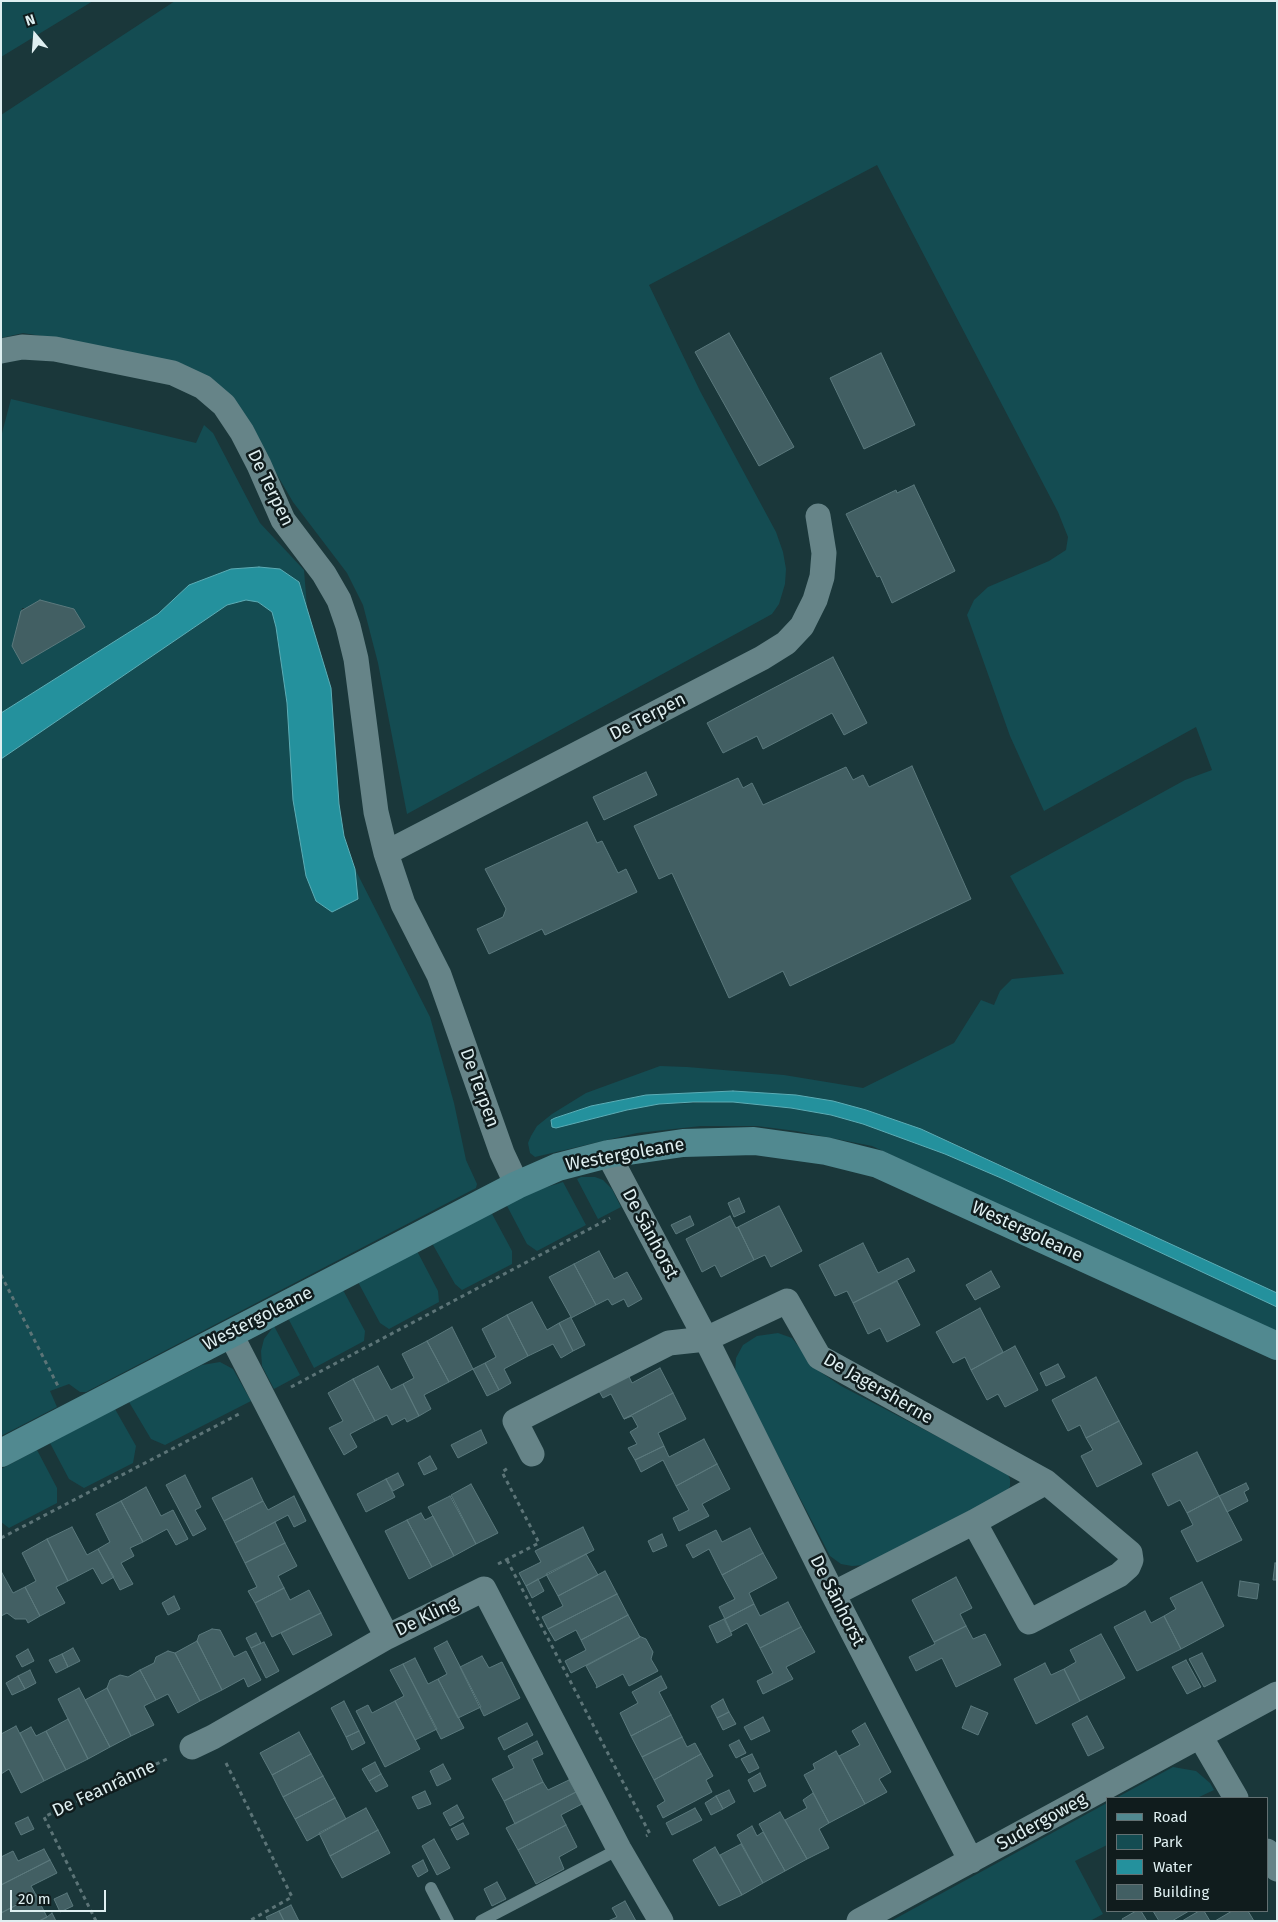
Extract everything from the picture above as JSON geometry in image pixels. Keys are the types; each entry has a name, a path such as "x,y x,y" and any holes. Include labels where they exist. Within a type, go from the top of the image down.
{"street":[{"name":"De Terpen","path":"1,350 22,347 55,349 173,373 203,387 224,405 250,448 283,520 324,574 342,609 356,658 376,812 386,853 403,904 439,976 502,1152 517,1184"},
{"name":"De Terpen","path":"386,853 762,658 786,643 802,626 815,600 822,577 824,553 818,516"},
{"name":"Westergoleane","path":"1,1453 517,1184 558,1166 608,1154 683,1143 754,1141 826,1151 878,1164 1277,1346"},
{"name":"De Sânhorst","path":"608,1154 706,1339 833,1594 971,1861"},
{"name":"De Jagersherne","path":"706,1339 787,1300 819,1357 1046,1482 1130,1553 1131,1560 1128,1567 1119,1575 1029,1622 974,1522"},
{"name":"De Kling","path":"230,1333 387,1637 484,1589"},
{"path":"532,1454 515,1420 669,1343 706,1339"},
{"path":"833,1594 974,1522 1046,1482"},
{"path":"484,1589 620,1849 661,1921"},
{"path":"203,1742 387,1637"},
{"name":"Sudergoweg","path":"859,1921 1277,1694"},
{"path":"1200,1736 1235,1797"},
{"path":"1268,1853 1277,1869"}],"lane":[{"path":"481,1921 620,1849"},
{"path":"431,1888 448,1921"}],"path":[{"path":"1,1538 635,1205"},
{"path":"1,1275 73,1416"},
{"path":"484,1589 490,1569 539,1543 502,1472 532,1454"},
{"path":"507,1560 650,1834 620,1849"},
{"path":"203,1742 292,1897 249,1921"},
{"name":"De Feanrânne","path":"96,1921 44,1817 203,1742"}],"green space":[{"path":"1,1 93,1 1,57"},
{"path":"175,1 1277,1 1277,1293 953,1143 921,1129 866,1110 796,1095 733,1091 646,1095 591,1106 555,1118 556,1128 593,1117 659,1104 733,1102 791,1108 831,1115 863,1124 945,1154 1001,1178 1277,1307 1277,1334 872,1146 796,1131 757,1126 701,1126 637,1133 535,1157 530,1153 528,1143 531,1136 537,1126 552,1114 586,1093 660,1066 784,1075 863,1088 954,1043 981,1000 994,1005 1000,991 1012,979 1064,974 1010,876 1185,780 1212,770 1196,727 1044,811 1010,736 967,615 974,600 988,587 1049,561 1066,550 1068,537 1058,512 877,165 649,285 700,391 776,532 783,552 786,569 785,584 779,604 772,614 407,814 378,663 363,605 347,573 293,502 238,408 48,337 23,333 1,338 1,115"},
{"path":"11,399 196,443 204,425 213,433 260,523 304,570 307,607 299,582 280,569 259,567 231,569 189,585 158,614 1,713 1,437","holes":["22,608 73,619 19,647"]},
{"path":"246,600 258,602 272,612 276,627 287,703 300,841 306,876 358,898 355,869 430,1017 454,1103 466,1160 477,1184 476,1188 86,1392 80,1392 69,1384 50,1391 57,1407 1,1436 1,759 227,605"},
{"path":"581,1177 595,1177 603,1180 612,1189 621,1207 598,1219 577,1179"},
{"path":"563,1182 586,1225 537,1251 527,1244 506,1204 528,1193"},
{"path":"491,1212 512,1251 512,1264 462,1290 455,1284 432,1243"},
{"path":"417,1251 438,1291 439,1302 389,1329 380,1323 358,1282"},
{"path":"343,1290 365,1331 364,1341 314,1368 288,1318"},
{"path":"274,1326 300,1375 274,1389 262,1366 261,1351 264,1339"},
{"path":"778,1333 792,1338 816,1369 841,1386 1007,1473 1010,1479 1010,1486 1007,1492 864,1565 852,1566 841,1564 830,1556 735,1373 736,1358 743,1345 757,1336"},
{"path":"220,1362 233,1369 251,1401 165,1445 151,1439 129,1402 202,1365"},
{"path":"115,1409 136,1446 133,1463 84,1488 69,1479 50,1443"},
{"path":"37,1450 57,1488 57,1503 9,1528 1,1522 1,1469"},
{"path":"1173,1767 1196,1771 1210,1783 1214,1790 1199,1797 1118,1797"},
{"path":"1106,1804 1106,1846 1075,1861 1103,1914 1090,1921 891,1921"}],"water":[{"path":"259,567 280,569 299,582 331,688 339,804 344,836 355,869 358,899 332,912 316,901 306,876 293,800 287,703 276,627 272,612 258,602 246,600 227,605 1,759 1,713 158,614 189,585 231,569"},
{"path":"733,1091 796,1095 833,1101 921,1129 1277,1293 1277,1307 1001,1178 945,1154 863,1124 831,1115 791,1108 733,1102 693,1102 659,1104 556,1128 552,1127 551,1120 555,1118 591,1106 646,1095"}],"building":[{"path":"729,333 794,447 759,466 695,352"},
{"path":"881,353 915,425 864,449 830,378"},
{"path":"914,485 955,571 892,603 880,576 877,577 846,514 896,490 897,493"},
{"path":"40,600 74,609 85,627 22,664 12,646 21,611"},
{"path":"833,657 867,723 844,735 832,713 763,749 757,736 723,753 707,723"},
{"path":"912,766 971,899 790,986 783,971 729,998 672,873 659,879 634,826 738,778 743,788 752,783 763,805 846,767 853,780 863,775 869,787"},
{"path":"646,772 657,795 604,820 593,797"},
{"path":"587,822 597,843 602,841 618,873 626,869 637,892 545,935 542,929 489,954 477,929 503,917 506,909 485,869"},
{"path":"739,1198 745,1212 734,1217 728,1203"},
{"path":"779,1206 802,1251 771,1267 765,1255 754,1260 738,1227"},
{"path":"690,1216 694,1225 676,1234 671,1225"},
{"path":"730,1216 736,1228 738,1227 754,1260 721,1277 715,1265 702,1272 686,1239"},
{"path":"863,1243 878,1273 908,1258 915,1271 853,1303 847,1291 835,1296 819,1265"},
{"path":"599,1251 614,1279 627,1272 642,1299 628,1307 624,1299 612,1305 608,1299 596,1305 574,1264"},
{"path":"574,1264 596,1305 571,1318 585,1345 573,1351 559,1323 571,1317 549,1277"},
{"path":"991,1271 1000,1287 975,1300 966,1285"},
{"path":"897,1281 920,1325 887,1342 880,1328 868,1334 853,1303"},
{"path":"532,1302 547,1330 559,1323 573,1351 561,1358 553,1344 528,1356 507,1315"},
{"path":"980,1308 1003,1352 971,1370 965,1357 953,1363 936,1332"},
{"path":"507,1315 528,1356 504,1369 511,1383 499,1390 485,1363 496,1357 482,1329"},
{"path":"452,1327 473,1369 449,1382 427,1341"},
{"path":"427,1341 449,1382 424,1395 431,1409 419,1416 403,1384 414,1378 402,1354"},
{"path":"1015,1346 1038,1390 1005,1407 998,1394 987,1400 971,1370"},
{"path":"485,1363 499,1390 487,1396 473,1369"},
{"path":"1058,1364 1065,1377 1046,1386 1040,1373"},
{"path":"378,1366 391,1390 403,1384 419,1416 407,1422 405,1418 392,1425 387,1415 375,1421 353,1379"},
{"path":"660,1368 673,1393 624,1419 611,1394 603,1398 596,1386 626,1370 632,1383"},
{"path":"1096,1377 1119,1421 1086,1438 1080,1425 1068,1431 1052,1400"},
{"path":"353,1379 375,1421 350,1434 357,1447 344,1455 329,1428 343,1421 328,1393"},
{"path":"673,1393 686,1419 658,1433 664,1446 635,1460 628,1448 637,1444 630,1432 638,1427 632,1416 624,1419"},
{"path":"1119,1421 1142,1464 1097,1487 1081,1456 1093,1450 1086,1438"},
{"path":"481,1430 487,1443 458,1458 451,1445"},
{"path":"704,1439 717,1464 676,1486 663,1460 641,1472 635,1460 664,1446 669,1457"},
{"path":"1197,1452 1219,1496 1187,1513 1180,1500 1168,1506 1152,1474"},
{"path":"430,1456 437,1469 424,1475 418,1463"},
{"path":"717,1464 730,1489 702,1504 709,1516 679,1531 673,1518 689,1510 676,1486"},
{"path":"398,1473 404,1485 393,1491 386,1479"},
{"path":"185,1475 201,1507 195,1510 206,1529 193,1536 166,1485"},
{"path":"252,1478 263,1501 224,1521 212,1498"},
{"path":"386,1479 395,1497 366,1512 357,1494"},
{"path":"1246,1483 1249,1489 1244,1492 1248,1501 1227,1512 1219,1496"},
{"path":"471,1484 498,1533 476,1544 451,1495"},
{"path":"146,1487 161,1516 173,1510 188,1539 176,1545 167,1529 143,1542 121,1501"},
{"path":"294,1496 306,1521 294,1527 288,1515 235,1543 224,1521 263,1501 268,1510"},
{"path":"450,1496 476,1544 454,1556 428,1507"},
{"path":"1219,1496 1242,1540 1197,1562 1181,1531 1193,1525 1187,1513"},
{"path":"121,1501 143,1542 130,1548 134,1556 121,1563 133,1584 120,1590 98,1549 110,1542 96,1514"},
{"path":"421,1513 425,1520 433,1516 454,1556 432,1567 407,1520"},
{"path":"407,1520 432,1567 409,1579 385,1531"},
{"path":"275,1522 285,1543 245,1563 235,1543"},
{"path":"72,1527 87,1555 98,1549 114,1577 102,1584 93,1568 68,1581 47,1539"},
{"path":"583,1527 594,1550 526,1586 519,1573 541,1562 535,1551"},
{"path":"750,1528 763,1553 722,1575 709,1549 693,1558 686,1545 716,1530 722,1542"},
{"path":"662,1534 667,1546 653,1552 648,1541"},
{"path":"47,1539 68,1581 56,1587 65,1603 40,1616 25,1587 36,1581 22,1553"},
{"path":"285,1543 297,1566 278,1576 284,1588 255,1603 248,1591 257,1587 245,1563"},
{"path":"763,1553 777,1578 749,1593 754,1604 725,1619 719,1607 735,1599 722,1575"},
{"path":"586,1554 598,1575 558,1596 546,1574"},
{"path":"1275,1563 1277,1563 1277,1580 1273,1580"},
{"path":"1,1571 13,1593 25,1587 40,1616 28,1623 26,1619 15,1619 7,1613 1,1616"},
{"path":"605,1571 617,1594 548,1629 542,1617 563,1606 558,1596"},
{"path":"956,1577 972,1608 960,1614 966,1626 934,1642 912,1600"},
{"path":"538,1579 544,1591 532,1598 526,1586"},
{"path":"1240,1581 1259,1584 1257,1599 1238,1596"},
{"path":"1202,1582 1224,1626 1181,1649 1164,1616 1176,1609 1170,1598"},
{"path":"284,1588 290,1600 309,1590 321,1613 272,1637 255,1603"},
{"path":"617,1594 628,1615 581,1640 576,1630 555,1641 548,1629"},
{"path":"174,1596 180,1609 168,1615 162,1603"},
{"path":"788,1602 801,1627 760,1648 747,1623 731,1632 725,1619 754,1604 760,1616"},
{"path":"1145,1611 1151,1623 1164,1616 1181,1649 1137,1671 1114,1627"},
{"path":"321,1613 332,1635 293,1655 281,1633"},
{"path":"628,1615 640,1637 571,1673 565,1661 586,1650 581,1640"},
{"path":"724,1619 732,1635 717,1643 709,1626"},
{"path":"966,1626 973,1639 985,1634 1001,1665 956,1687 942,1658 916,1671 909,1657"},
{"path":"801,1627 815,1652 786,1667 793,1679 763,1694 757,1681 773,1673 760,1648"},
{"path":"212,1629 220,1630 234,1657 246,1651 261,1680 248,1687 244,1678 222,1690 197,1641 199,1635"},
{"path":"256,1633 261,1643 251,1648 246,1638"},
{"path":"1101,1634 1125,1678 1080,1701 1064,1669 1076,1662 1070,1650"},
{"path":"639,1636 646,1639 653,1652 651,1659 658,1671 629,1686 623,1674 596,1688 597,1686 586,1666"},
{"path":"197,1641 222,1690 200,1701 175,1653"},
{"path":"447,1641 481,1707 458,1718 438,1679 447,1674 434,1648"},
{"path":"264,1642 279,1671 266,1678 251,1648"},
{"path":"73,1648 80,1661 68,1667 62,1654"},
{"path":"28,1649 34,1661 22,1667 16,1656"},
{"path":"168,1651 175,1653 200,1701 178,1713 168,1694 156,1700 140,1670 154,1663 156,1657"},
{"path":"1202,1653 1216,1681 1204,1687 1189,1659"},
{"path":"62,1654 68,1667 56,1673 49,1660"},
{"path":"482,1656 489,1668 502,1662 520,1698 484,1716 460,1667"},
{"path":"415,1658 428,1684 438,1679 464,1728 441,1739 403,1664"},
{"path":"1186,1660 1201,1687 1187,1694 1172,1667"},
{"path":"1045,1663 1051,1675 1064,1669 1080,1701 1036,1724 1014,1679"},
{"path":"403,1664 437,1729 415,1740 395,1701 404,1696 390,1670"},
{"path":"30,1670 36,1683 25,1689 18,1676"},
{"path":"140,1670 156,1700 144,1706 154,1725 131,1736 107,1688 110,1680 120,1675 128,1677"},
{"path":"18,1676 25,1689 12,1695 6,1683"},
{"path":"661,1676 667,1688 659,1692 671,1715 631,1736 620,1713 638,1703 632,1692"},
{"path":"79,1688 110,1747 88,1759 58,1699"},
{"path":"107,1688 131,1736 110,1747 85,1700"},
{"path":"723,1699 729,1712 717,1718 711,1706"},
{"path":"344,1701 359,1731 346,1737 331,1708"},
{"path":"395,1701 420,1749 385,1767 356,1711 368,1705 372,1713"},
{"path":"971,1706 988,1713 978,1735 962,1728"},
{"path":"729,1712 736,1724 723,1730 717,1718"},
{"path":"671,1715 682,1737 642,1757 631,1736"},
{"path":"1087,1716 1104,1748 1088,1756 1072,1724"},
{"path":"763,1717 770,1731 751,1740 744,1727"},
{"path":"68,1719 88,1759 66,1770 46,1731"},
{"path":"527,1723 533,1735 504,1750 498,1738"},
{"path":"865,1723 891,1772 879,1779 887,1792 865,1804 839,1756 860,1745 852,1731"},
{"path":"16,1726 44,1781 21,1793 9,1769 1,1774 1,1734"},
{"path":"31,1727 36,1736 46,1731 66,1770 44,1781 20,1733"},
{"path":"359,1731 365,1743 352,1750 346,1737"},
{"path":"299,1732 311,1754 272,1775 260,1753"},
{"path":"682,1737 687,1747 695,1743 701,1754 654,1780 642,1757"},
{"path":"739,1740 746,1753 736,1758 729,1745"},
{"path":"537,1741 543,1754 532,1759 543,1782 504,1801 492,1779 514,1768 508,1756"},
{"path":"836,1751 865,1804 829,1823 804,1775 815,1769 813,1764"},
{"path":"311,1754 323,1776 283,1797 272,1775"},
{"path":"701,1754 713,1776 706,1780 712,1792 663,1818 657,1806 665,1801 654,1780"},
{"path":"752,1754 759,1768 749,1773 741,1759"},
{"path":"375,1762 381,1774 369,1781 362,1769"},
{"path":"443,1764 451,1779 437,1786 430,1771"},
{"path":"760,1773 766,1786 754,1792 748,1780"},
{"path":"381,1774 388,1786 376,1792 369,1781"},
{"path":"323,1776 335,1798 295,1819 283,1797"},
{"path":"569,1780 576,1792 515,1824 504,1801 543,1782 548,1790"},
{"path":"729,1790 735,1802 723,1809 716,1796"},
{"path":"425,1791 431,1804 418,1809 412,1797"},
{"path":"576,1792 582,1804 561,1815 566,1825 518,1850 506,1828"},
{"path":"813,1793 829,1823 819,1829 829,1848 807,1859 785,1820 807,1808 803,1800"},
{"path":"716,1796 723,1809 711,1815 705,1803"},
{"path":"335,1798 346,1819 307,1841 295,1819"},
{"path":"457,1805 464,1818 450,1826 443,1813"},
{"path":"366,1808 378,1830 330,1856 319,1833"},
{"path":"695,1808 702,1820 672,1835 666,1823"},
{"path":"780,1812 807,1859 785,1871 759,1824"},
{"path":"28,1817 34,1829 21,1835 15,1823"},
{"path":"463,1823 469,1834 457,1840 451,1829"},
{"path":"566,1825 577,1847 559,1857 564,1869 536,1884 518,1850"},
{"path":"752,1826 757,1836 763,1832 785,1871 763,1883 737,1835"},
{"path":"378,1830 390,1853 342,1878 330,1856"},
{"path":"434,1839 450,1868 437,1875 422,1846"},
{"path":"741,1844 763,1883 742,1895 720,1855"},
{"path":"715,1847 742,1895 719,1906 693,1860"},
{"path":"44,1849 50,1860 1,1885 1,1857 13,1851 18,1861"},
{"path":"50,1860 57,1873 31,1886 36,1895 1,1913 1,1885"},
{"path":"423,1860 428,1871 418,1877 412,1866"},
{"path":"497,1882 506,1899 492,1906 484,1889"},
{"path":"67,1893 73,1906 60,1912 54,1899"},
{"path":"36,1895 47,1917 39,1921 1,1921 1,1913"},
{"path":"625,1901 636,1921 608,1921 617,1917 612,1908"},
{"path":"291,1905 299,1921 284,1921 279,1911"},
{"path":"279,1911 284,1921 268,1921 266,1917"},
{"path":"1134,1912 1142,1912 1147,1921 1123,1921 1122,1919"},
{"path":"1154,1912 1187,1912 1172,1921 1159,1921"},
{"path":"1197,1912 1205,1912 1210,1921 1182,1921"},
{"path":"1230,1912 1249,1912 1254,1921 1215,1921"},
{"path":"52,1913 56,1921 39,1921 47,1917"}]}
